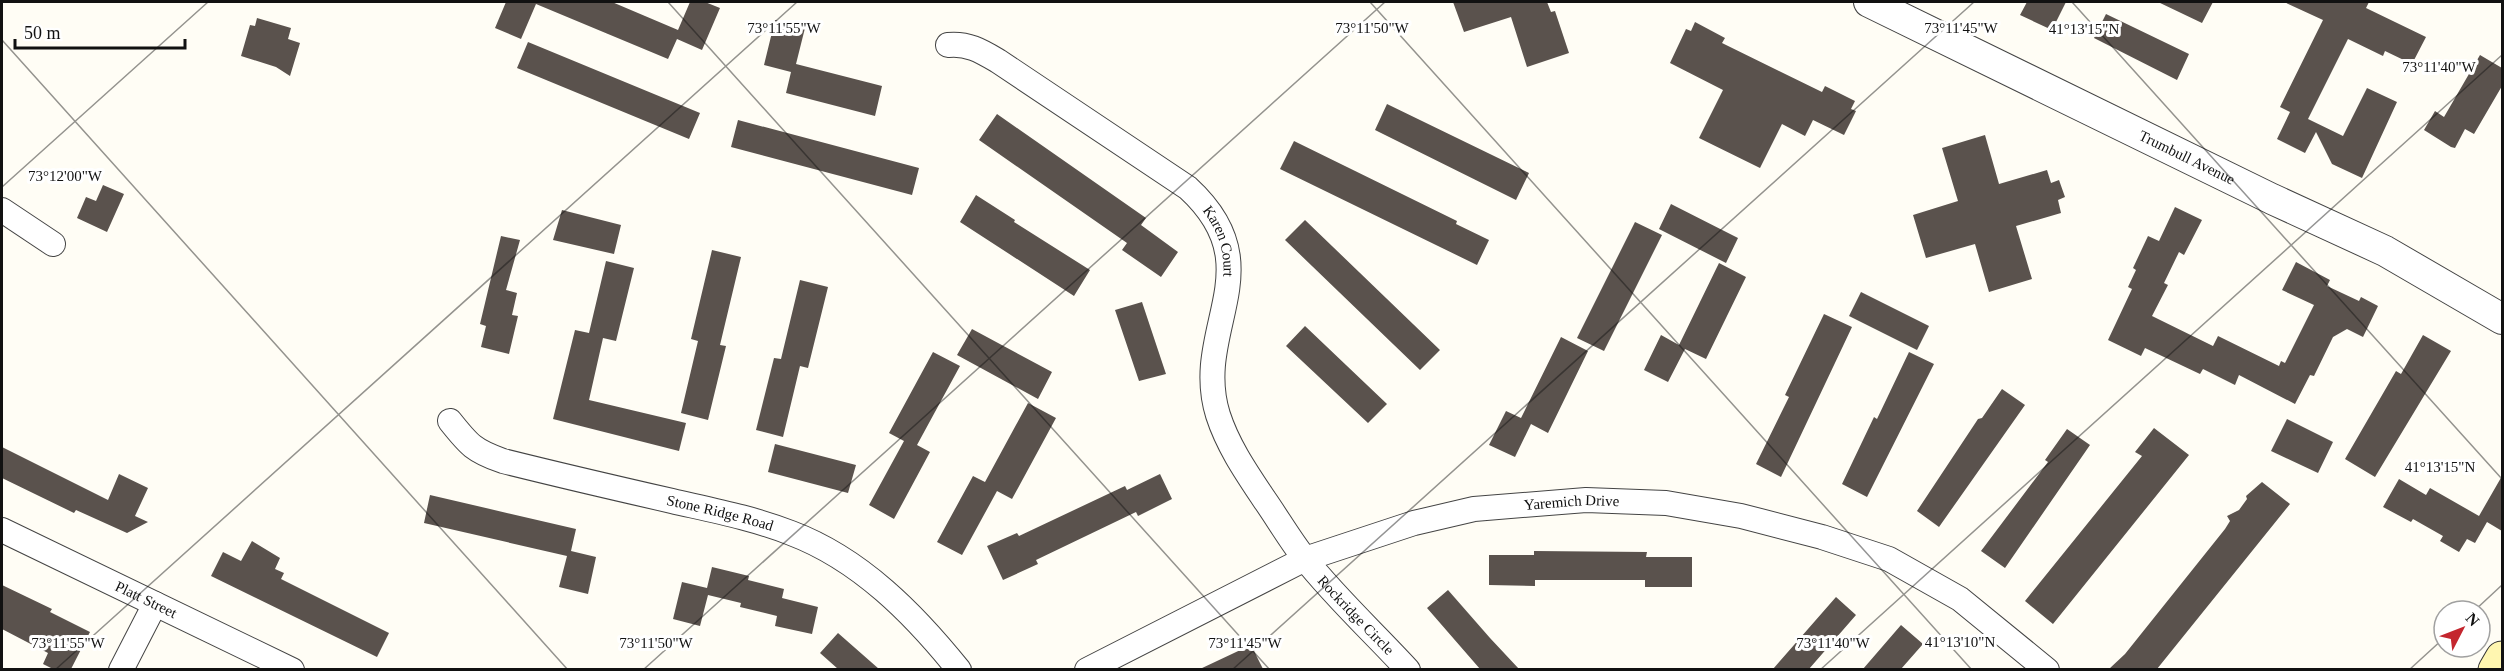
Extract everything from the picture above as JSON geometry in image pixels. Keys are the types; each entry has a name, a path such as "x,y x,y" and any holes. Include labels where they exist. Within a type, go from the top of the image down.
{"main road":[{"path":"2495,669 2502,658"}],"street":[{"name":"Trumbull Avenue","path":"1869,2 2272,199 2385,251 2502,319"},
{"name":"Karen Court","path":"948,45 960,44 977,49 998,61 1188,188 1200,198 1217,221 1228,250 1230,274 1212,379 1218,414 1239,462 1305,560"},
{"path":"2,210 53,244"},
{"name":"Stone Ridge Road","path":"450,421 464,439 480,453 502,461 730,515 792,533 857,569 895,599 959,669"},
{"name":"Yaremich Drive","path":"1087,669 1305,560 1414,523 1474,509 1586,500 1666,503 1741,516 1822,537 1889,558 1960,599 2047,669"},
{"name":"Platt Street","path":"2,530 292,669"},
{"name":"Rockridge Circle","path":"1305,560 1408,669"},
{"path":"121,669 155,604"}],"building":[{"path":"506,2 612,2 678,30 690,2 705,2 720,8 702,50 677,39 668,59 536,4 521,39 495,28"},
{"path":"1453,2 1547,2 1551,12 1555,11 1569,53 1527,67 1511,17 1464,32"},
{"path":"2027,2 2066,2 2052,30 2020,15"},
{"path":"2158,2 2213,2 2202,23"},
{"path":"2284,2 2369,2 2366,8 2426,37 2412,64 2385,51 2383,56 2348,39 2308,119 2343,136 2367,88 2397,102 2362,178 2332,164 2316,132 2305,153 2277,139 2290,112 2280,107 2323,20"},
{"path":"2106,14 2189,54 2177,80 2094,38"},
{"path":"257,18 291,28 288,39 300,43 290,76 276,67 241,56 250,25 255,26"},
{"path":"775,20 805,28 796,64 882,86 875,116 786,93 791,72 764,65"},
{"path":"1695,22 1725,38 1722,43 1822,92 1825,86 1855,101 1851,109 1856,111 1844,135 1813,120 1805,136 1782,124 1760,168 1699,138 1723,90 1670,63 1686,29 1691,31"},
{"path":"528,42 700,113 689,139 517,68"},
{"path":"2480,55 2502,68 2502,86 2474,134 2465,129 2455,148 2451,147 2424,130 2435,111 2444,117"},
{"path":"1387,104 1529,173 1516,200 1375,130"},
{"path":"997,114 1146,218 1141,225 1178,252 1161,277 1122,250 1127,243 979,140"},
{"path":"738,120 919,168 912,195 731,147"},
{"path":"1985,135 1999,184 2047,170 2051,183 2059,180 2065,197 2058,200 2061,213 2016,226 2032,279 1989,292 1975,244 1926,258 1913,215 1958,201 1942,148"},
{"path":"1294,141 1457,221 1456,224 1489,240 1477,265 1280,169"},
{"path":"103,185 124,194 107,232 77,218 86,197 96,201"},
{"path":"976,195 1090,270 1074,296 960,222"},
{"path":"1671,204 1738,238 1726,263 1659,229"},
{"path":"2175,207 2202,220 2184,255 2179,252 2164,283 2168,285 2152,316 2213,346 2218,336 2279,366 2281,361 2285,363 2314,305 2282,290 2296,262 2330,280 2327,286 2359,301 2361,297 2378,306 2363,337 2347,329 2333,337 2314,376 2310,375 2295,404 2239,375 2235,385 2203,369 2200,374 2145,348 2141,356 2108,340 2132,289 2128,287 2136,270 2133,268 2148,236 2159,241"},
{"path":"562,210 621,225 614,254 553,240"},
{"path":"1305,220 1440,350 1420,370 1285,240"},
{"path":"1635,222 1662,235 1604,351 1577,338"},
{"path":"501,236 520,240 506,290 517,293 512,315 518,316 509,354 481,347 486,326 480,324"},
{"path":"712,250 741,257 720,345 726,346 708,420 681,413 698,341 691,339"},
{"path":"606,261 634,268 616,341 603,338 589,400 686,423 679,451 553,419 575,330 589,333"},
{"path":"1719,263 1746,277 1706,359 1685,349 1668,382 1644,370 1661,335 1679,345"},
{"path":"800,280 828,287 808,368 800,366 783,437 756,430 774,358 781,359"},
{"path":"1861,292 1929,326 1917,350 1849,316"},
{"path":"1142,302 1166,374 1139,381 1115,310"},
{"path":"1824,314 1852,327 1781,477 1756,464 1789,397 1785,395"},
{"path":"1305,326 1387,404 1368,423 1286,346"},
{"path":"972,329 1052,372 1038,399 957,355"},
{"path":"2423,335 2451,351 2375,477 2345,459 2396,371 2401,374"},
{"path":"1561,337 1588,351 1548,433 1531,424 1515,457 1489,445 1506,411 1521,418"},
{"path":"933,352 960,366 917,445 930,452 894,519 869,505 904,441 889,433"},
{"path":"1909,352 1934,364 1867,497 1842,484"},
{"path":"2002,389 2025,405 1939,527 1917,511 1978,419 1982,418"},
{"path":"1028,403 1056,418 1012,499 997,491 962,555 937,542 973,476 985,482"},
{"path":"2287,419 2333,442 2318,473 2271,451"},
{"path":"2154,428 2189,455 2053,624 2025,601 2142,456 2135,452"},
{"path":"2067,429 2090,445 2005,568 1981,551 2048,462 2045,460"},
{"path":"775,444 856,465 848,493 768,472"},
{"path":"2,447 108,500 119,474 148,488 135,516 148,522 127,533 76,510 74,513 2,478"},
{"path":"1160,474 1172,499 1138,516 1136,512 1036,560 1038,564 1003,580 987,546 1017,533 1019,536 1125,486 1127,490"},
{"path":"2502,476 2502,531 2487,522 2475,543 2467,539 2459,552 2440,541 2443,536 2413,519 2411,522 2383,507 2399,479 2426,495 2430,488 2479,516"},
{"path":"2262,482 2290,504 2157,669 2109,669 2125,654 2225,529 2230,521 2227,516 2239,510 2247,499 2246,496"},
{"path":"430,495 576,529 571,551 596,557 588,594 559,587 567,556 424,523"},
{"path":"252,541 280,558 275,569 284,573 281,579 389,633 377,657 211,576 223,552 241,561"},
{"path":"1534,551 1647,552 1646,557 1692,557 1692,587 1645,587 1645,580 1535,580 1535,586 1489,585 1489,555 1534,555"},
{"path":"712,567 749,576 748,580 784,589 782,598 818,607 812,634 775,626 777,616 740,607 741,603 708,595 700,626 673,619 682,582 707,588"},
{"path":"2,585 52,609 50,612 90,632 71,669 53,669 43,664 48,653 2,629"},
{"path":"1448,590 1519,669 1480,669 1427,608"},
{"path":"1836,597 1856,615 1809,669 1773,669"},
{"path":"1901,625 1923,644 1901,669 1863,669"},
{"path":"838,633 879,669 838,669 820,653"},
{"path":"1251,645 1263,669 1200,669"}]}
